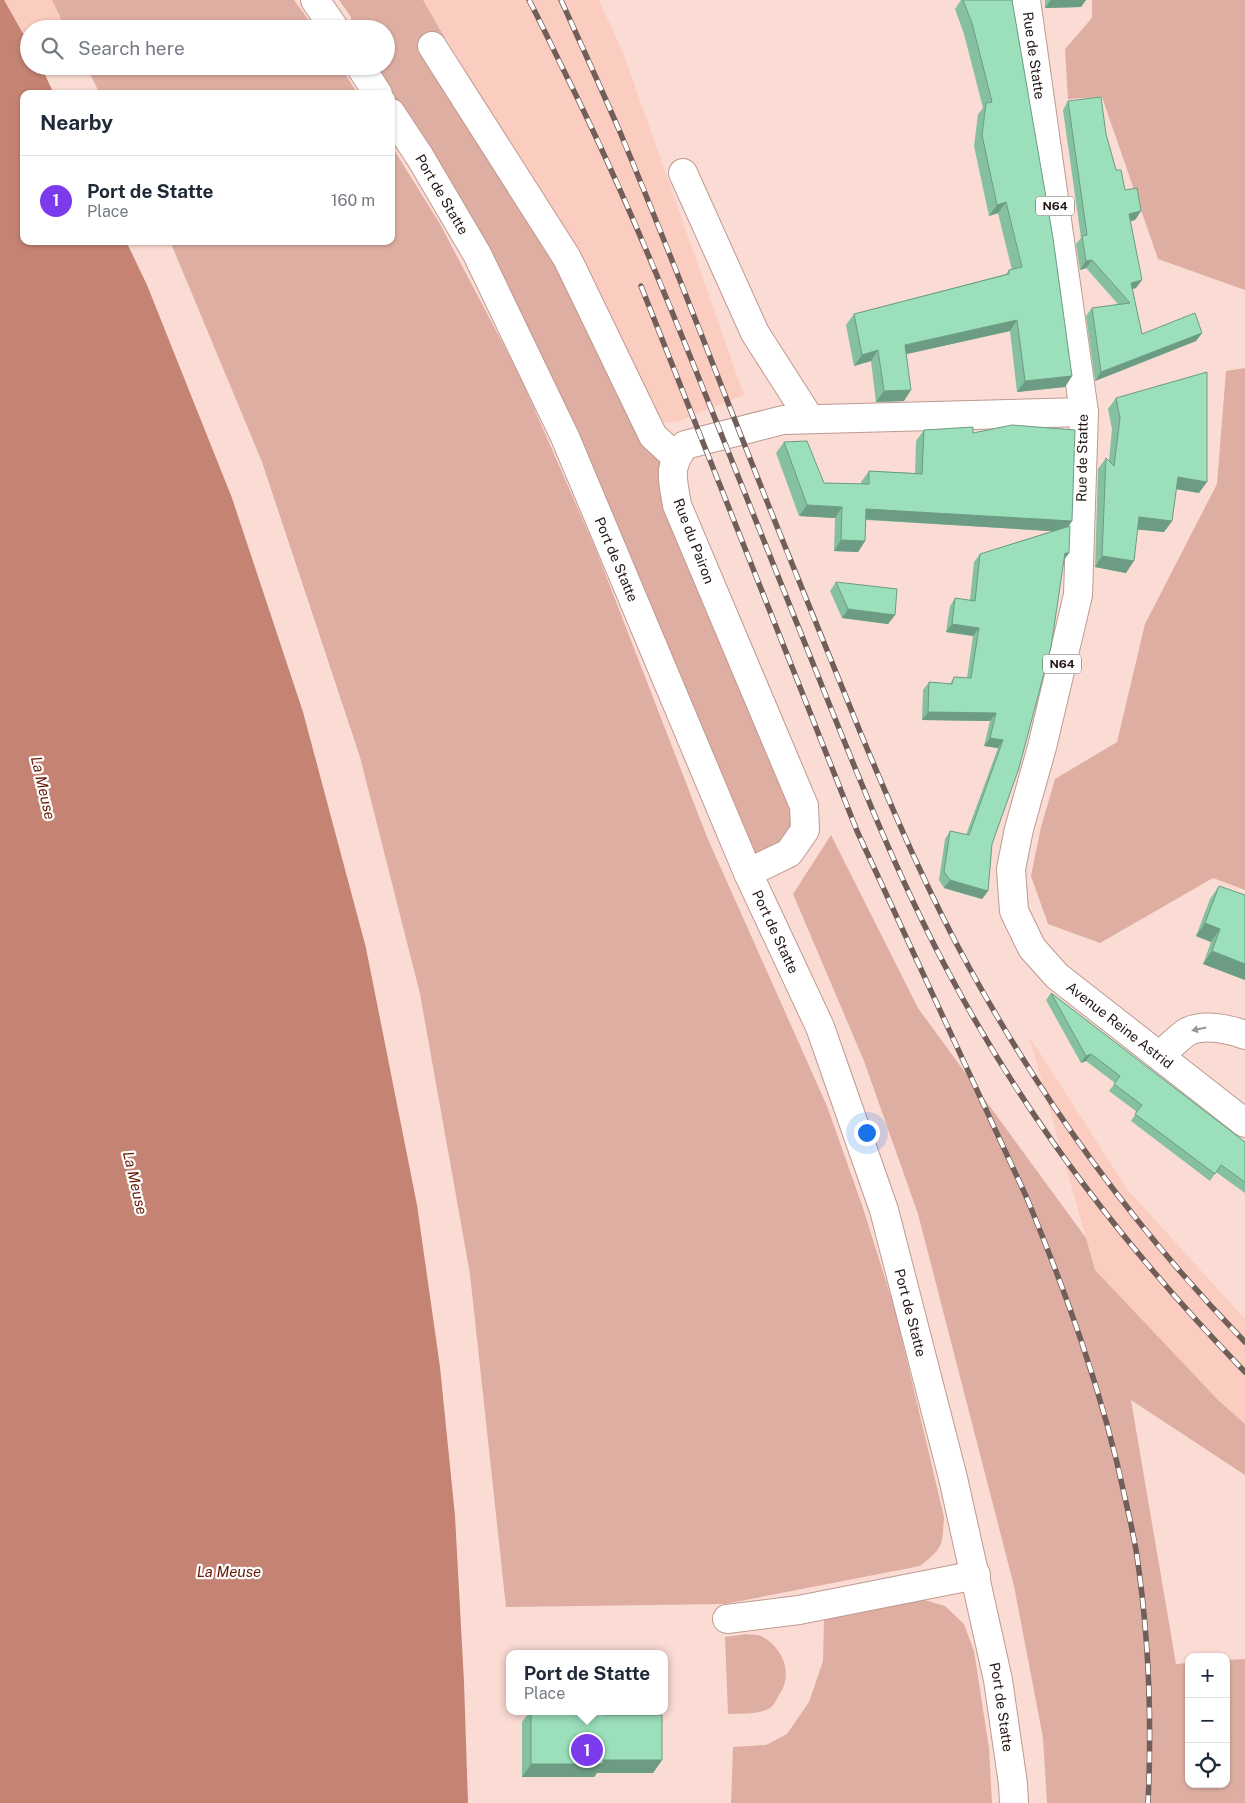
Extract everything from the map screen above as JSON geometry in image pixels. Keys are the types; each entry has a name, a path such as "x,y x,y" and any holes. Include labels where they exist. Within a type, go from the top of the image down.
{"street":[{"path":"315,0 329,20"},
{"name":"Rue de Statte","path":"1014,911 1011,869 1019,829 1042,747 1078,595 1084,412 1026,0"},
{"path":"432,46 567,258 653,436 676,457 685,445 783,420 1084,412"},
{"path":"366,75 375,90"},
{"name":"Port de Statte","path":"395,119 478,254 565,436 748,873 820,1028 884,1210 951,1469 998,1680 1014,1803"},
{"path":"683,173 755,333 810,419"},
{"name":"Rue du Pairon","path":"676,457 672,470 677,506 804,806 805,830 789,853 748,873"},
{"name":"Avenue Reine Astrid","path":"1014,911 1032,948 1057,976 1245,1123"},
{"path":"1160,1055 1189,1031 1207,1027 1234,1030 1245,1035"},
{"path":"727,1619 799,1610 976,1575"}],"shaded area":[{"path":"4,0 294,0 308,20 20,20 20,28"},
{"path":"52,0 294,0 308,20 62,20"},
{"path":"339,0 423,0 445,38 432,45 672,471 805,830 748,873 565,437 395,123 395,90 387,90 370,75 395,75 395,20 351,20 351,17"},
{"path":"423,0 599,0 624,55 744,395 679,421 661,423 560,229"},
{"path":"1092,0 1245,0 1245,290 1158,259 1102,97 1068,99 1065,49 1092,18"},
{"path":"90,75 346,75 355,90 98,90"},
{"path":"395,151 440,224 519,374 596,550 707,837 827,1106 863,1208 895,1310 944,1517 942,1540 938,1550 920,1566 725,1604 506,1607 470,1274 420,994 360,757 262,462 172,245 395,245"},
{"path":"1245,368 1245,890 1213,878 1100,943 1048,924 1031,876 1041,827 1055,779 1117,742 1145,624 1217,484 1226,371"},
{"path":"831,835 918,1008 1086,1238 1095,1270 1218,1400 1245,1424 1245,1475 1131,1400 1176,1664 1185,1663 1185,1788 1230,1788 1230,1660 1245,1659 1245,1803 1047,1803 1043,1738 1014,1586 918,1214 864,1061 793,894"},
{"path":"1029,1036 1127,1189 1245,1319 1245,1424 1218,1400 1095,1270"},
{"path":"918,1598 945,1606 964,1624 974,1651 989,1748 992,1803 731,1803 733,1747 766,1745 787,1734 809,1702 823,1661 824,1618"},
{"path":"746,1634 761,1636 775,1647 784,1662 786,1678 775,1702 770,1708 755,1713 728,1714 725,1637"}],"water":[{"name":"La Meuse","path":"0,0 4,0 20,28 20,75 45,75 52,90 20,90 20,245 128,245 147,285 232,498 303,712 366,948 417,1205 440,1367 455,1516 468,1803 0,1803"}],"building":[{"path":"963,0 1012,0 1053,238 1072,376 1025,381 1017,320 905,345 911,390 884,391 878,350 862,355 854,314 1009,274 1009,270 1022,267 1006,202 997,205 982,135 986,103 992,102 972,23"},
{"path":"1101,97 1106,134 1116,170 1121,170 1125,190 1137,188 1141,211 1129,214 1142,280 1131,283 1142,334 1195,313 1202,333 1101,372 1092,308 1130,303 1092,260 1086,261 1082,236 1087,235 1068,101"},
{"path":"1207,372 1207,482 1178,477 1172,521 1139,517 1134,561 1102,556 1106,458 1114,466 1120,418 1116,398"},
{"path":"1012,425 1075,430 1072,521 866,509 865,541 841,540 842,507 807,505 784,442 807,441 824,483 869,484 869,471 922,474 924,430 973,427 973,433"},
{"path":"1070,526 1069,553 1065,553 1051,647 1019,768 992,844 988,891 950,880 944,872 950,831 969,835 1003,740 990,738 996,713 928,712 929,682 952,684 954,677 971,678 979,628 952,624 955,598 975,601 980,554"},
{"path":"836,582 897,589 895,615 848,609"},
{"path":"1219,886 1245,895 1245,964 1212,951 1220,929 1205,923"},
{"path":"1051,993 1245,1142 1245,1182 1221,1165 1215,1174 1135,1114 1142,1105 1114,1084 1120,1076 1091,1054 1086,1056"},
{"path":"531,1715 662,1715 662,1760 604,1760 603,1764 531,1764"}],"railway":[{"path":"529,0 602,149 634,223 681,334 858,775 917,911 951,977 1014,1084 1084,1185 1161,1280 1245,1372"},
{"path":"561,0 613,115 861,734 912,853 940,911 999,1019 1061,1117 1130,1211 1167,1256 1245,1342"},
{"path":"641,286 857,831 1026,1196 1056,1270 1083,1345 1116,1459 1136,1550 1147,1645 1150,1740 1148,1803"}],"place":[{"name":"Port de Statte","path":"587,1750"}]}
